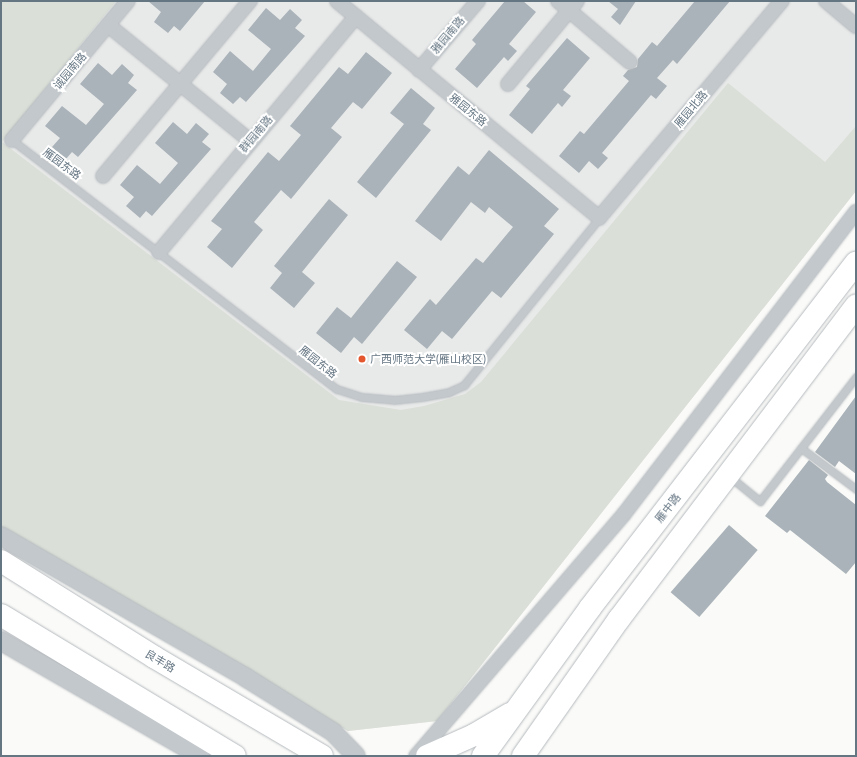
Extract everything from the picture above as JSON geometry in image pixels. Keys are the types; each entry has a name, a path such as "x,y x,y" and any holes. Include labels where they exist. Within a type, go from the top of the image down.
{"main road":[{"name":"雁中路","path":"483,756 590,608 856,262"},
{"path":"527,752 619,619 856,306"},
{"name":"良丰路","path":"1,561 154,657 322,756"},
{"path":"1,615 235,756"},
{"path":"427,756 474,735 517,709"}],"street":[{"name":"诚园南路","path":"12,140 128,1"},
{"path":"103,176 250,1"},
{"name":"雅园东路","path":"337,1 599,218"},
{"name":"雅园南路","path":"419,70 478,1"},
{"path":"558,1 573,6 630,62"},
{"name":"雁园北路","path":"599,218 782,1"},
{"path":"826,1 856,26"},
{"path":"508,84 573,6"},
{"name":"群园南路","path":"159,252 250,141 356,16"},
{"path":"108,25 250,141"},
{"path":"416,756 624,514 856,212"},
{"path":"1,536 259,686 333,732 356,756"},
{"path":"1,641 200,756"}],"lane":[{"name":"雁园东路","path":"12,140 340,392 373,399 406,399 449,392 466,383 599,218"},
{"path":"728,475 760,500 856,377"},
{"path":"801,448 856,489"}],"shaded area":[{"name":"广西师范大学(雁山校区)","path":"1,1 856,1 856,191 437,721 348,731 1,527"},
{"path":"1,1 116,1 2,142 339,400 401,410 424,406 465,394 481,382 728,83 825,162 856,126 856,191 437,721 348,731 165,626 1,527"}],"building":[{"path":"148,1 205,1 180,31 174,26 168,33 154,22 161,12"},
{"path":"505,1 523,1 536,12 509,44 517,51 508,61 504,57 477,88 455,69 476,44 472,40"},
{"path":"608,1 636,1 620,25 611,17 618,9"},
{"path":"695,1 730,1 677,64 673,60 657,78 667,86 656,99 651,95 602,153 608,158 598,169 589,161 579,173 559,156 580,131 584,134 629,81 623,76 628,70 637,67 638,59 652,42 657,46"},
{"path":"266,8 280,20 290,9 302,20 295,28 305,36 246,102 240,97 233,104 220,93 227,84 213,72 230,51 253,71 271,49 248,30"},
{"path":"567,38 590,58 563,90 571,96 562,107 558,103 532,134 509,115 530,89 526,86"},
{"path":"366,52 392,73 362,109 353,102 331,128 342,137 291,199 281,190 254,222 263,230 232,268 207,247 222,229 211,221 268,152 279,161 301,135 290,126 339,67 348,74"},
{"path":"98,63 112,75 122,64 134,75 128,83 137,90 78,157 72,152 66,159 52,147 60,138 45,126 62,106 86,125 104,104 80,84"},
{"path":"411,88 435,108 423,124 431,130 376,198 357,182 404,124 390,113"},
{"path":"173,122 187,134 196,123 209,134 202,142 211,149 152,216 146,211 140,218 126,206 134,197 120,185 137,165 160,184 178,163 155,143"},
{"path":"489,150 559,209 544,226 554,234 501,298 492,291 452,339 442,331 427,349 404,330 430,299 436,305 476,258 483,263 513,227 489,207 485,213 471,202 441,241 415,221 458,166 469,175"},
{"path":"329,199 348,215 302,272 315,283 294,308 270,288 282,273 274,266"},
{"path":"397,261 417,277 362,344 354,337 341,353 316,333 337,307 351,318"},
{"path":"856,396 856,474 839,461 835,467 815,452"},
{"path":"809,460 828,475 825,479 827,482 856,505 856,562 846,574 790,530 787,533 765,516"},
{"path":"729,525 758,550 699,617 671,592"}],"place":[{"name":"广西师范大学(雁山校区)","path":"362,359"}]}
